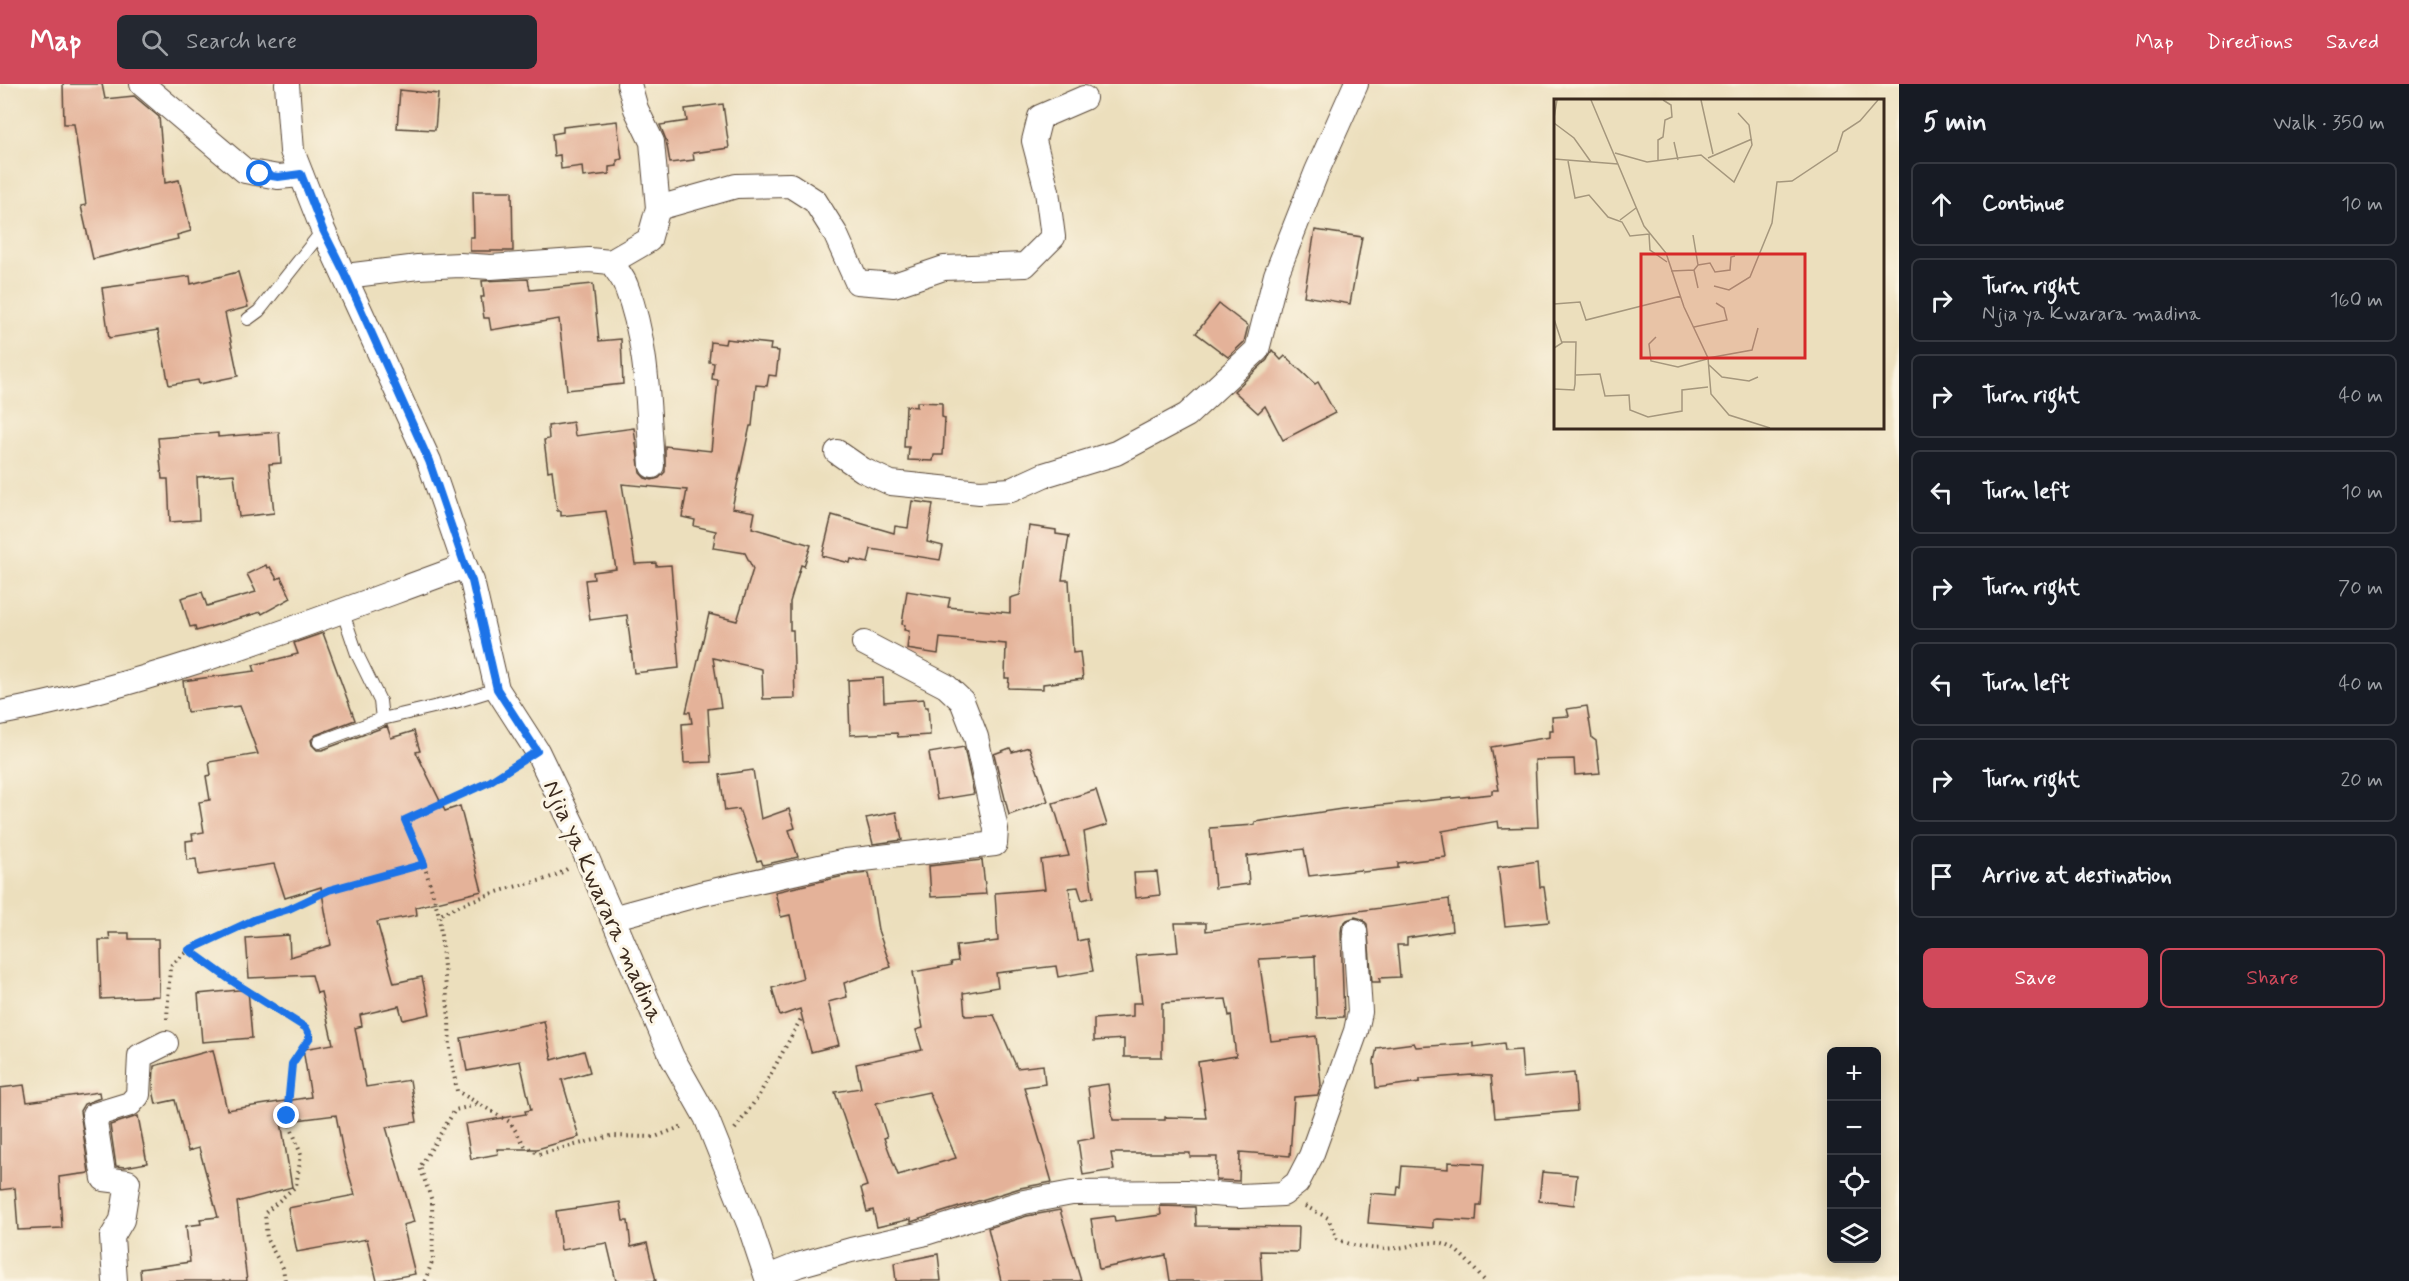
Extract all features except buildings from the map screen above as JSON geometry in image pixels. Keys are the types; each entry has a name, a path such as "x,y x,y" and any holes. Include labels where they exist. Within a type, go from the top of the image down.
{"street":[{"path":"142,84 245,171 278,177 301,174"},
{"name":"Njia ya Kwarara madina","path":"287,84 292,151 323,230 429,461 472,581 497,689 537,751 584,851 672,1057 706,1117 768,1279"},
{"path":"346,276 450,266 491,267 589,260 611,262 649,240 658,208 652,142 636,109 629,84"},
{"path":"837,453 863,470 891,483 980,492 1011,490 1044,475 1116,453 1187,414 1257,350 1276,275 1317,171 1356,84"},
{"path":"658,208 736,186 790,185 815,201 835,233 857,282 894,285 944,268 1025,265 1053,237 1047,190 1035,141 1040,117 1084,98"},
{"path":"611,262 626,284 637,322 647,385 652,466"},
{"path":"0,713 42,705 181,666 465,566"},
{"path":"612,918 700,894 846,861 995,843 996,829 976,737 962,701 946,686 864,643"},
{"path":"768,1279 808,1262 922,1234 1024,1202 1072,1193 1187,1191 1240,1196 1283,1194 1298,1183 1311,1156 1356,1031 1360,1012 1355,931"},
{"path":"115,1281 112,1237 122,1220 128,1182 104,1179 94,1115 130,1104 138,1095 140,1056 166,1043"}],"lane":[{"path":"248,319 259,311 323,230"},
{"path":"342,610 357,654 380,700 382,719"},
{"path":"319,742 382,719 455,702 497,689"}],"path":[{"path":"537,751 489,782 405,820 424,864 439,915 450,1052 457,1091 510,1122 525,1146 539,1154 611,1136 655,1137 706,1117"},
{"path":"439,915 462,903 514,887 542,882 566,870 584,851"},
{"path":"166,1043 170,966 189,950 256,919 289,909 329,890 424,864"},
{"path":"189,950 229,979 306,1028 310,1037 292,1064 287,1116 301,1155 296,1186 264,1213 267,1240 283,1268 285,1281"},
{"path":"719,1151 758,1097 802,1017"},
{"path":"425,1281 432,1259 432,1201 420,1167 455,1110 481,1103"},
{"path":"1283,1194 1328,1218 1337,1239 1346,1243 1387,1248 1435,1242 1453,1248 1485,1281"}],"route":[{"path":"260,174 278,177 301,174 323,230 429,461 472,581 497,689 537,751 489,782 405,820 424,864 329,890 289,909 256,919 189,950 229,979 306,1028 310,1037 292,1064 287,1116"}]}
